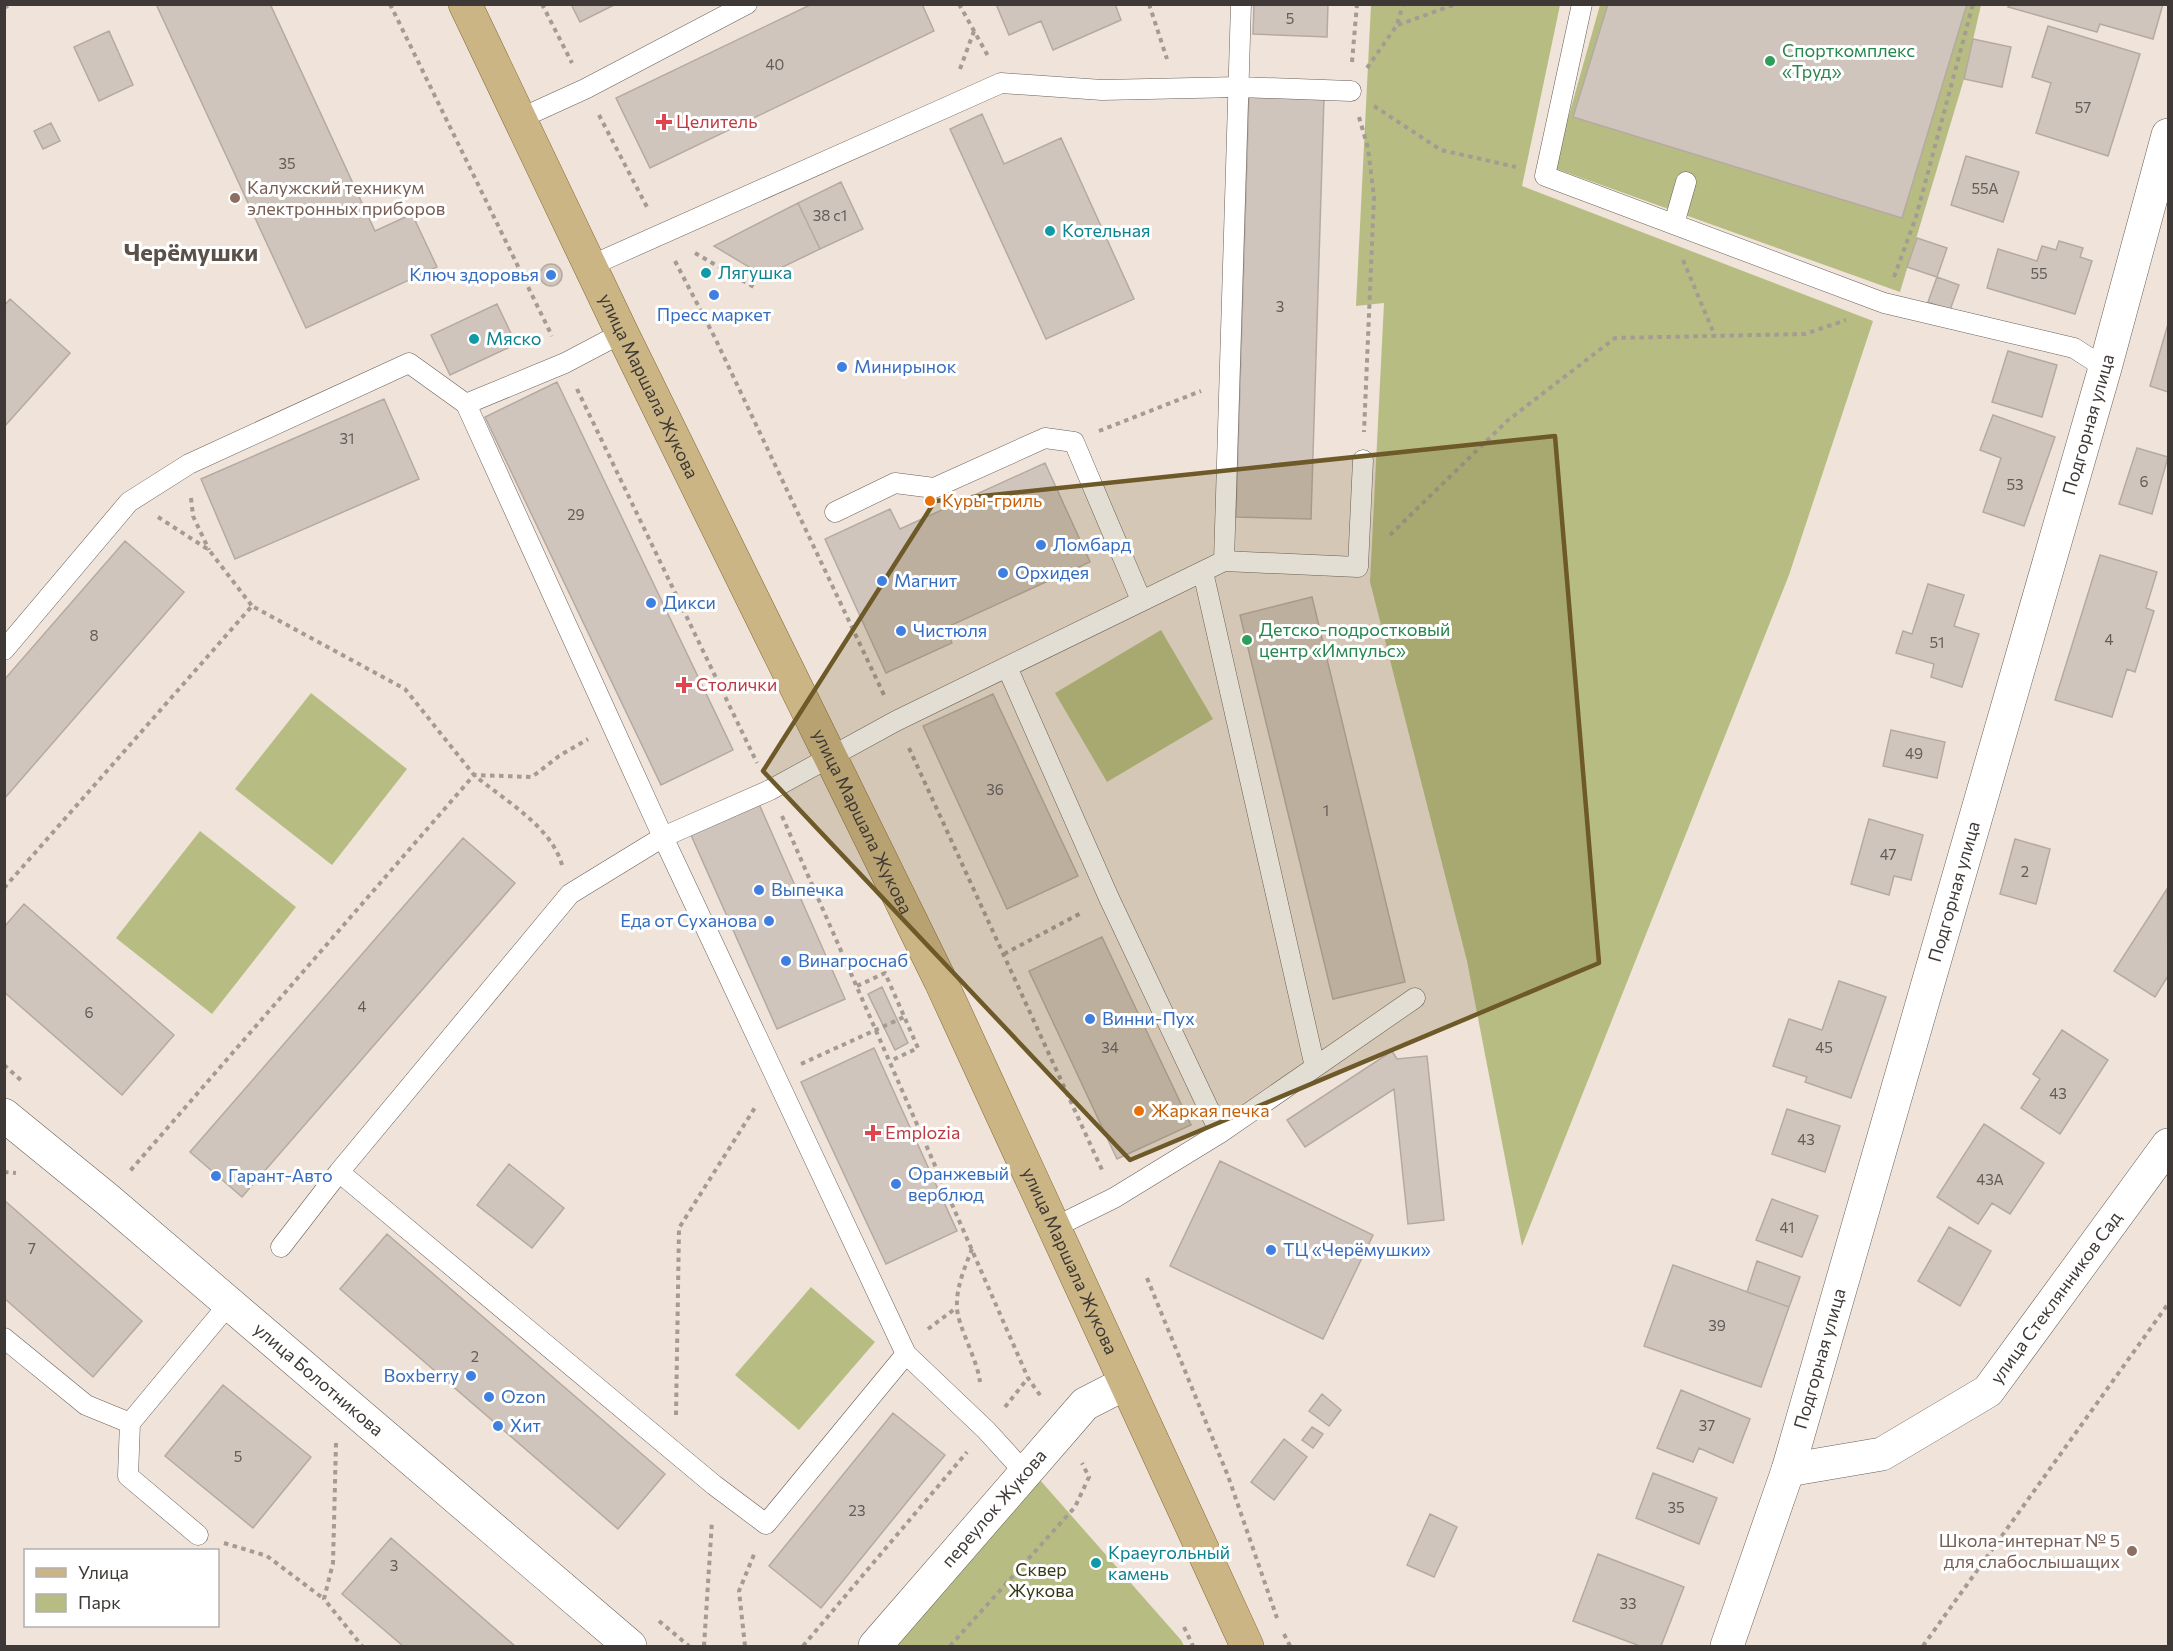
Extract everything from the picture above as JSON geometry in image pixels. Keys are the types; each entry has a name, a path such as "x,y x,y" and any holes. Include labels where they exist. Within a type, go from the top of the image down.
{"main road":[{"name":"улица Маршала Жукова","path":"465,4 622,333 831,754 941,982 1247,1647"}],"street":[{"name":"Подгорная улица","path":"1727,1647 1788,1470 2105,368 2169,135"},
{"name":"улица Болотникова","path":"4,1115 107,1199 630,1647"},
{"name":"улица Стеклянников Сад","path":"1788,1470 1882,1454 1988,1391 2169,1145"},
{"name":"переулок Жукова","path":"875,1647 1085,1404 1124,1384"}],"lane":[{"path":"519,118 585,89 710,13 747,4"},
{"path":"1224,561 1240,4"},
{"path":"1582,4 1545,176 1884,303 2074,348 2105,368"},
{"path":"590,266 1001,83 1102,90 1239,87 1351,91"},
{"path":"1674,224 1686,182"},
{"path":"466,404 565,363 622,333"},
{"path":"4,650 129,502 189,464 409,363 466,404 663,837 906,1354 986,1430 1026,1474"},
{"path":"835,512 895,483 934,488 1045,438 1074,442 1141,600"},
{"path":"280,1247 339,1172 570,894 663,837 770,790 831,754 896,721 1224,561 1358,567 1363,460"},
{"path":"1203,572 1315,1067"},
{"path":"1007,667 1109,898 1220,1133"},
{"path":"1053,1228 1114,1198 1220,1133 1414,998"},
{"path":"339,1172 714,1485 766,1524 906,1354"},
{"path":"198,1534 128,1476 130,1423 228,1305"},
{"path":"4,1338 86,1405 130,1423"}],"path":[{"path":"4,8 11,4"},
{"path":"390,4 770,790 1028,1378 803,1647"},
{"path":"542,4 715,338 896,721 1114,1198"},
{"path":"959,4 1001,83"},
{"path":"1149,4 1177,88"},
{"path":"1357,4 1354,57 1347,79 1368,148 1374,197 1363,460"},
{"path":"1351,91 1397,25 1403,4"},
{"path":"1397,25 1456,4"},
{"path":"1358,567 1507,421 1615,338 1805,334 1884,303 1916,218 1973,4"},
{"path":"660,233 754,287"},
{"path":"1074,442 1230,379"},
{"path":"189,464 193,516 209,550 252,606 405,689 474,775 529,820 557,848 570,894"},
{"path":"129,502 174,525 209,550"},
{"path":"4,888 252,606"},
{"path":"474,775 532,777 584,740 615,731"},
{"path":"107,1199 474,775"},
{"path":"1004,954 1109,898"},
{"path":"856,986 885,973 918,1048 890,1061"},
{"path":"676,1452 679,1228 775,1076 904,1017"},
{"path":"972,1248 962,1275 956,1308 978,1366 986,1430"},
{"path":"1147,1278 1228,1476 1279,1625 1290,1647"},
{"path":"1923,1647 2169,1304"},
{"path":"324,1599 333,1563 336,1442"},
{"path":"950,1647 1075,1507 1089,1476"},
{"path":"704,1647 714,1485"},
{"path":"745,1647 740,1591 766,1524"},
{"path":"198,1534 267,1556 324,1599 362,1647"},
{"path":"1184,1627 1193,1647"}],"highlighted area":[{"path":"1555,436 1599,963 1130,1160 763,771 935,501"}],"green space":[{"path":"1371,5 1560,5 1522,186 1873,321 1789,575 1522,1246 1467,961 1370,582 1384,303 1356,306"},
{"name":"Спорткомплекс «Труд»","path":"1600,5 1981,5 1964,79 1900,292 1554,168"},
{"path":"1161,630 1213,719 1107,782 1055,693"},
{"path":"311,693 407,769 332,865 235,789"},
{"path":"200,831 296,907 212,1014 116,938"},
{"path":"811,1287 875,1342 799,1430 735,1375"},
{"name":"Сквер Жукова","path":"1040,1480 1184,1646 896,1646"}],"building":[{"path":"156,4 275,4 271,6 375,231 412,214 437,267 306,328"},
{"path":"571,4 616,4 580,22"},
{"path":"812,4 922,4 934,31 650,168 616,98"},
{"path":"996,4 1115,4 1121,20 1053,50 1041,21 1009,35"},
{"path":"1254,4 1328,4 1327,37 1253,34"},
{"name":"Спорткомплекс «Труд»","path":"1608,4 1967,4 1902,218 1573,117"},
{"path":"2009,4 2163,4 2153,39 2100,24 2097,32 2008,7"},
{"path":"2048,26 2140,54 2108,156 2036,133 2051,83 2032,77"},
{"path":"109,31 133,85 99,101 74,47"},
{"path":"1973,39 2011,47 2002,87 1964,79"},
{"path":"1249,95 1324,97 1311,519 1236,517"},
{"name":"Котельная","path":"982,114 1004,164 1061,138 1134,299 1046,339 950,129"},
{"path":"51,123 60,141 43,149 34,131"},
{"path":"1966,156 2019,172 2003,222 1951,205"},
{"path":"841,182 863,229 820,249 798,203"},
{"path":"798,203 820,249 764,276 714,246"},
{"path":"1917,238 1947,248 1937,277 1907,267"},
{"path":"2059,241 2083,248 2080,257 2092,261 2075,314 1987,288 1998,249 2037,261 2042,246 2056,250"},
{"name":"Ключ здоровья","path":"551,264 559,267 562,275 559,283 551,286 543,283 540,275 543,267"},
{"path":"1937,277 1959,285 1950,310 1928,302"},
{"path":"10,299 70,353 4,427 4,306"},
{"name":"Мяско","path":"497,304 516,344 450,375 431,335"},
{"path":"2168,324 2168,392 2150,386"},
{"path":"2008,351 2057,365 2042,417 1992,402"},
{"path":"557,382 733,750 661,785 485,417"},
{"path":"384,399 419,479 235,559 201,479"},
{"path":"1993,415 2055,437 2024,526 1983,512 2001,458 1980,450"},
{"path":"2137,448 2168,457 2152,514 2119,504"},
{"path":"1045,463 1090,562 945,628 952,643 886,673 825,539 890,509 900,529"},
{"path":"125,541 184,592 4,799 4,680"},
{"path":"2100,555 2157,572 2146,608 2154,611 2135,672 2127,669 2112,717 2055,700"},
{"path":"1928,584 1964,595 1954,626 1979,634 1962,687 1931,677 1934,664 1896,653 1903,631 1912,634"},
{"path":"1312,597 1405,982 1333,999 1240,615"},
{"path":"993,694 1078,876 1007,909 923,726"},
{"path":"1891,730 1945,742 1937,778 1883,766"},
{"path":"759,804 845,999 777,1029 691,835"},
{"path":"1869,819 1923,835 1911,880 1894,876 1889,895 1851,884"},
{"path":"463,838 515,883 242,1197 190,1152"},
{"path":"2015,839 2050,849 2036,904 2000,894"},
{"path":"2167,889 2168,976 2155,997 2114,971"},
{"path":"24,904 174,1035 122,1095 4,992 4,927"},
{"path":"1102,937 1191,1125 1117,1159 1029,971"},
{"path":"1839,981 1886,997 1851,1098 1805,1082 1807,1077 1773,1066 1789,1019 1822,1030"},
{"path":"882,987 908,1043 895,1050 868,994"},
{"path":"2062,1030 2108,1060 2060,1134 2021,1108 2040,1079 2033,1074"},
{"path":"874,1048 957,1231 886,1264 801,1082"},
{"path":"1392,1051 1397,1059 1427,1056 1444,1220 1408,1224 1394,1089 1305,1147 1287,1120"},
{"path":"1787,1109 1840,1126 1825,1172 1772,1154"},
{"path":"1984,1124 2044,1163 2010,1214 1992,1203 1978,1224 1937,1197"},
{"name":"ТЦ «Черёмушки»","path":"1220,1161 1373,1235 1323,1339 1170,1266"},
{"path":"509,1164 564,1208 532,1248 477,1205"},
{"path":"1772,1199 1818,1216 1802,1257 1756,1240"},
{"path":"4,1200 142,1321 93,1377 4,1298"},
{"path":"1949,1227 1991,1251 1960,1306 1918,1281"},
{"path":"387,1234 665,1474 618,1529 340,1289"},
{"path":"1757,1261 1800,1277 1789,1307 1747,1292"},
{"path":"1673,1265 1789,1307 1761,1387 1644,1346"},
{"path":"223,1385 311,1457 253,1528 165,1456"},
{"path":"1681,1390 1750,1419 1733,1463 1699,1448 1693,1462 1657,1448"},
{"path":"1322,1394 1341,1410 1329,1426 1309,1411"},
{"path":"893,1413 945,1455 821,1608 769,1566"},
{"path":"1312,1427 1323,1434 1313,1448 1302,1440"},
{"path":"1284,1439 1307,1457 1274,1500 1251,1482"},
{"path":"1653,1473 1717,1498 1699,1544 1636,1518"},
{"path":"1430,1514 1457,1527 1434,1577 1407,1565"},
{"path":"391,1538 515,1646 403,1646 342,1594"},
{"path":"1598,1554 1684,1587 1661,1646 1640,1646 1573,1621"}],"place":[{"name":"Спорткомплекс «Труд»","path":"1770,61"},
{"name":"Целитель","path":"664,122"},
{"name":"Калужский техникум электронных приборов","path":"235,198"},
{"name":"Котельная","path":"1050,231"},
{"name":"Лягушка","path":"706,273"},
{"name":"Ключ здоровья","path":"551,275"},
{"name":"Пресс маркет","path":"714,295"},
{"name":"Мяско","path":"474,339"},
{"name":"Минирынок","path":"842,367"},
{"name":"Куры-гриль","path":"930,501"},
{"name":"Ломбард","path":"1041,545"},
{"name":"Орхидея","path":"1003,573"},
{"name":"Магнит","path":"882,581"},
{"name":"Дикси","path":"651,603"},
{"name":"Чистюля","path":"901,631"},
{"name":"Детско-подростковый центр «Импульс»","path":"1247,640"},
{"name":"Столички","path":"684,685"},
{"name":"Выпечка","path":"759,890"},
{"name":"Еда от Суханова","path":"769,921"},
{"name":"Винагроснаб","path":"786,961"},
{"name":"Винни-Пух","path":"1090,1019"},
{"name":"Жаркая печка","path":"1139,1111"},
{"name":"Emplozia","path":"873,1133"},
{"name":"Гарант-Авто","path":"216,1176"},
{"name":"Оранжевый верблюд","path":"896,1184"},
{"name":"ТЦ «Черёмушки»","path":"1271,1250"},
{"name":"Boxberry","path":"471,1376"},
{"name":"Ozon","path":"489,1397"},
{"name":"Хит","path":"498,1426"},
{"name":"Школа-интернат № 5 для слабослышащих","path":"2132,1551"},
{"name":"Краеугольный камень","path":"1096,1563"}],"district":[{"name":"Черёмушки","path":"191,253"}]}
